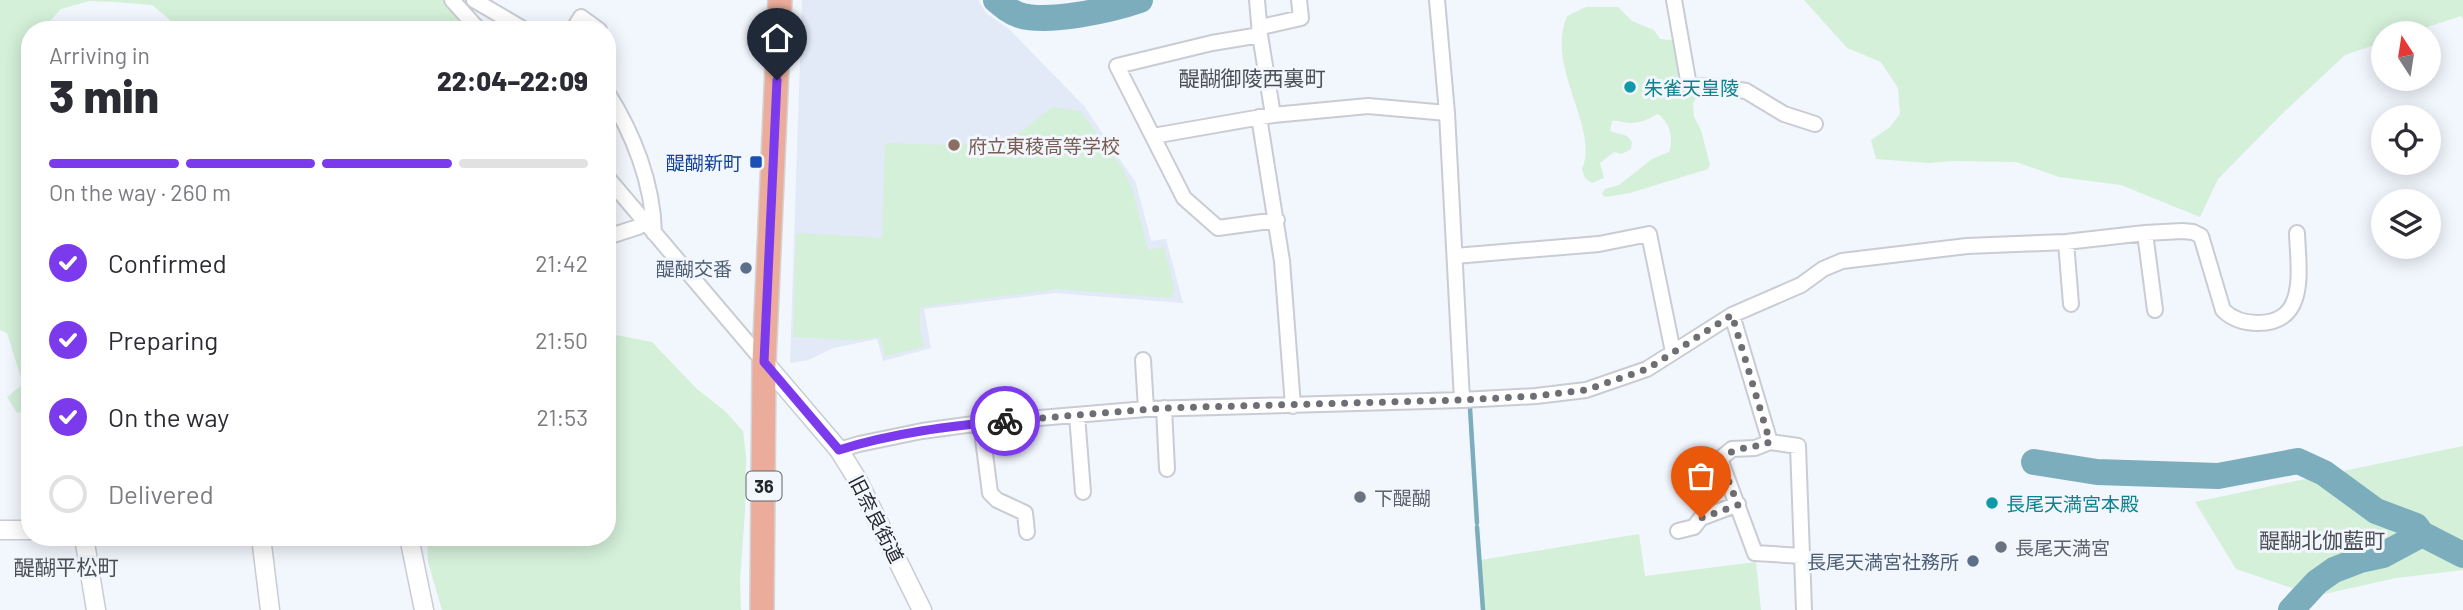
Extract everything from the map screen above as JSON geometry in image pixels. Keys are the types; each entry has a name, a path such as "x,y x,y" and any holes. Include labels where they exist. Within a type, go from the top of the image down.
{"main road":[{"name":"36","path":"762,610 764,362 780,0"}],"street":[{"path":"452,0 471,21"},
{"path":"474,0 510,21"},
{"path":"1257,0 1293,406"},
{"path":"1277,220 1218,228 1184,198 1117,66 1261,31 1301,18 1299,0"},
{"path":"1437,0 1447,113 1462,400"},
{"path":"1674,0 1690,86 1746,91 1784,114 1815,124"},
{"path":"1153,136 1266,116 1368,106 1447,113"},
{"path":"616,108 640,161 654,213 650,227 616,235"},
{"name":"旧奈良街道","path":"616,187 839,450 857,479 922,610"},
{"path":"839,450 922,431 981,423 1146,409 1462,400 1586,390 1647,369 1732,315 1801,285 1823,269 1842,261 1967,246 2066,242 2146,233 2193,232 2202,236 2223,310 2229,316 2240,320 2269,323 2290,311 2295,301 2298,285 2297,233"},
{"path":"2146,233 2155,310"},
{"path":"1455,256 1599,244 1649,234 1673,352"},
{"path":"2066,242 2071,304"},
{"path":"1732,315 1770,442"},
{"path":"1143,359 1146,409"},
{"path":"1164,408 1167,469"},
{"path":"1077,415 1083,492"},
{"path":"981,423 990,493 998,500 1025,513 1027,531"},
{"path":"1802,556 1755,553 1720,459 1732,449 1755,448 1770,442 1798,446 1804,610"},
{"path":"1678,531 1695,527 1701,518 1738,505"},
{"path":"0,530 21,530"},
{"path":"85,546 96,610"},
{"path":"262,546 270,610"},
{"path":"411,546 424,610"}],"shaded area":[{"name":"府立東稜高等学校","path":"802,0 978,0 986,13 1009,29 1084,106 1136,183 1151,241 1166,239 1183,303 1055,293 924,309 931,348 883,361 877,339 833,348 808,360 790,363"}],"green space":[{"path":"0,0 442,0 463,21 170,21 152,5 89,1 61,9 50,21 21,21 21,378 7,333 0,330"},
{"path":"1804,0 2463,0 2463,19 2461,16 2441,23 2371,21 2371,46 2345,55 2283,113 2218,179 2200,217 2121,185 2059,177 2016,162 1929,163 1876,159 1871,140 1890,127 1900,114 1898,88 1881,62 1847,48"},
{"path":"1586,7 1618,7 1632,21 1654,30 1660,39 1673,40 1681,48 1692,81 1698,88 1699,94 1693,103 1694,117 1701,130 1710,165 1708,169 1630,193 1605,197 1602,194 1605,189 1619,185 1652,159 1669,152 1670,131 1658,114 1637,122 1612,121 1610,131 1627,136 1632,142 1631,149 1622,154 1614,152 1600,163 1604,178 1592,183 1585,178 1582,169 1586,153 1584,135 1567,76 1562,36 1567,16"},
{"path":"1052,107 1080,111 1121,166 1132,188 1148,250 1164,247 1175,290 1170,298 1057,289 920,307 920,331 924,347 885,356 880,337 853,340 793,337 796,233 882,238 885,143 947,145 1009,141"},
{"path":"616,335 652,342 697,389 725,411 743,431 746,456 741,610 442,610 428,562 427,546 616,546"},
{"path":"21,386 21,412 17,413 7,397"},
{"path":"2463,446 2463,570 2396,578 2315,596 2236,569 2195,502"},
{"path":"1639,534 1645,576 1756,562 1761,610 1484,610 1481,560"}],"waterway":[{"path":"996,0 1019,15 1046,18 1097,12 1140,0"},
{"path":"1470,408 1477,523"},
{"path":"2034,462 2097,472 2218,476 2298,461 2324,473 2376,511 2416,526 2422,534 2463,555"},
{"path":"1477,527 1483,610"},
{"path":"2291,610 2317,582 2334,570 2383,555 2422,534"}],"way so far":[{"path":"1005,421 1164,408 1462,400 1586,390 1647,369 1732,315 1770,442 1755,448 1732,449 1720,459 1738,505 1701,518"}],"place":[{"name":"朱雀天皇陵","path":"1630,87"},
{"name":"府立東稜高等学校","path":"954,145"},
{"name":"醍醐新町","path":"756,162"},
{"name":"醍醐交番","path":"746,268"},
{"name":"下醍醐","path":"1360,497"},
{"name":"長尾天満宮本殿","path":"1992,503"},
{"name":"長尾天満宮","path":"2001,547"},
{"name":"長尾天満宮社務所","path":"1973,561"}],"district":[{"name":"醍醐御陵西裏町","path":"1252,77"},
{"name":"醍醐北伽藍町","path":"2322,539"},
{"name":"醍醐平松町","path":"66,566"}],"route":[{"path":"777,80 764,362 839,450 922,431 1005,421"}]}
